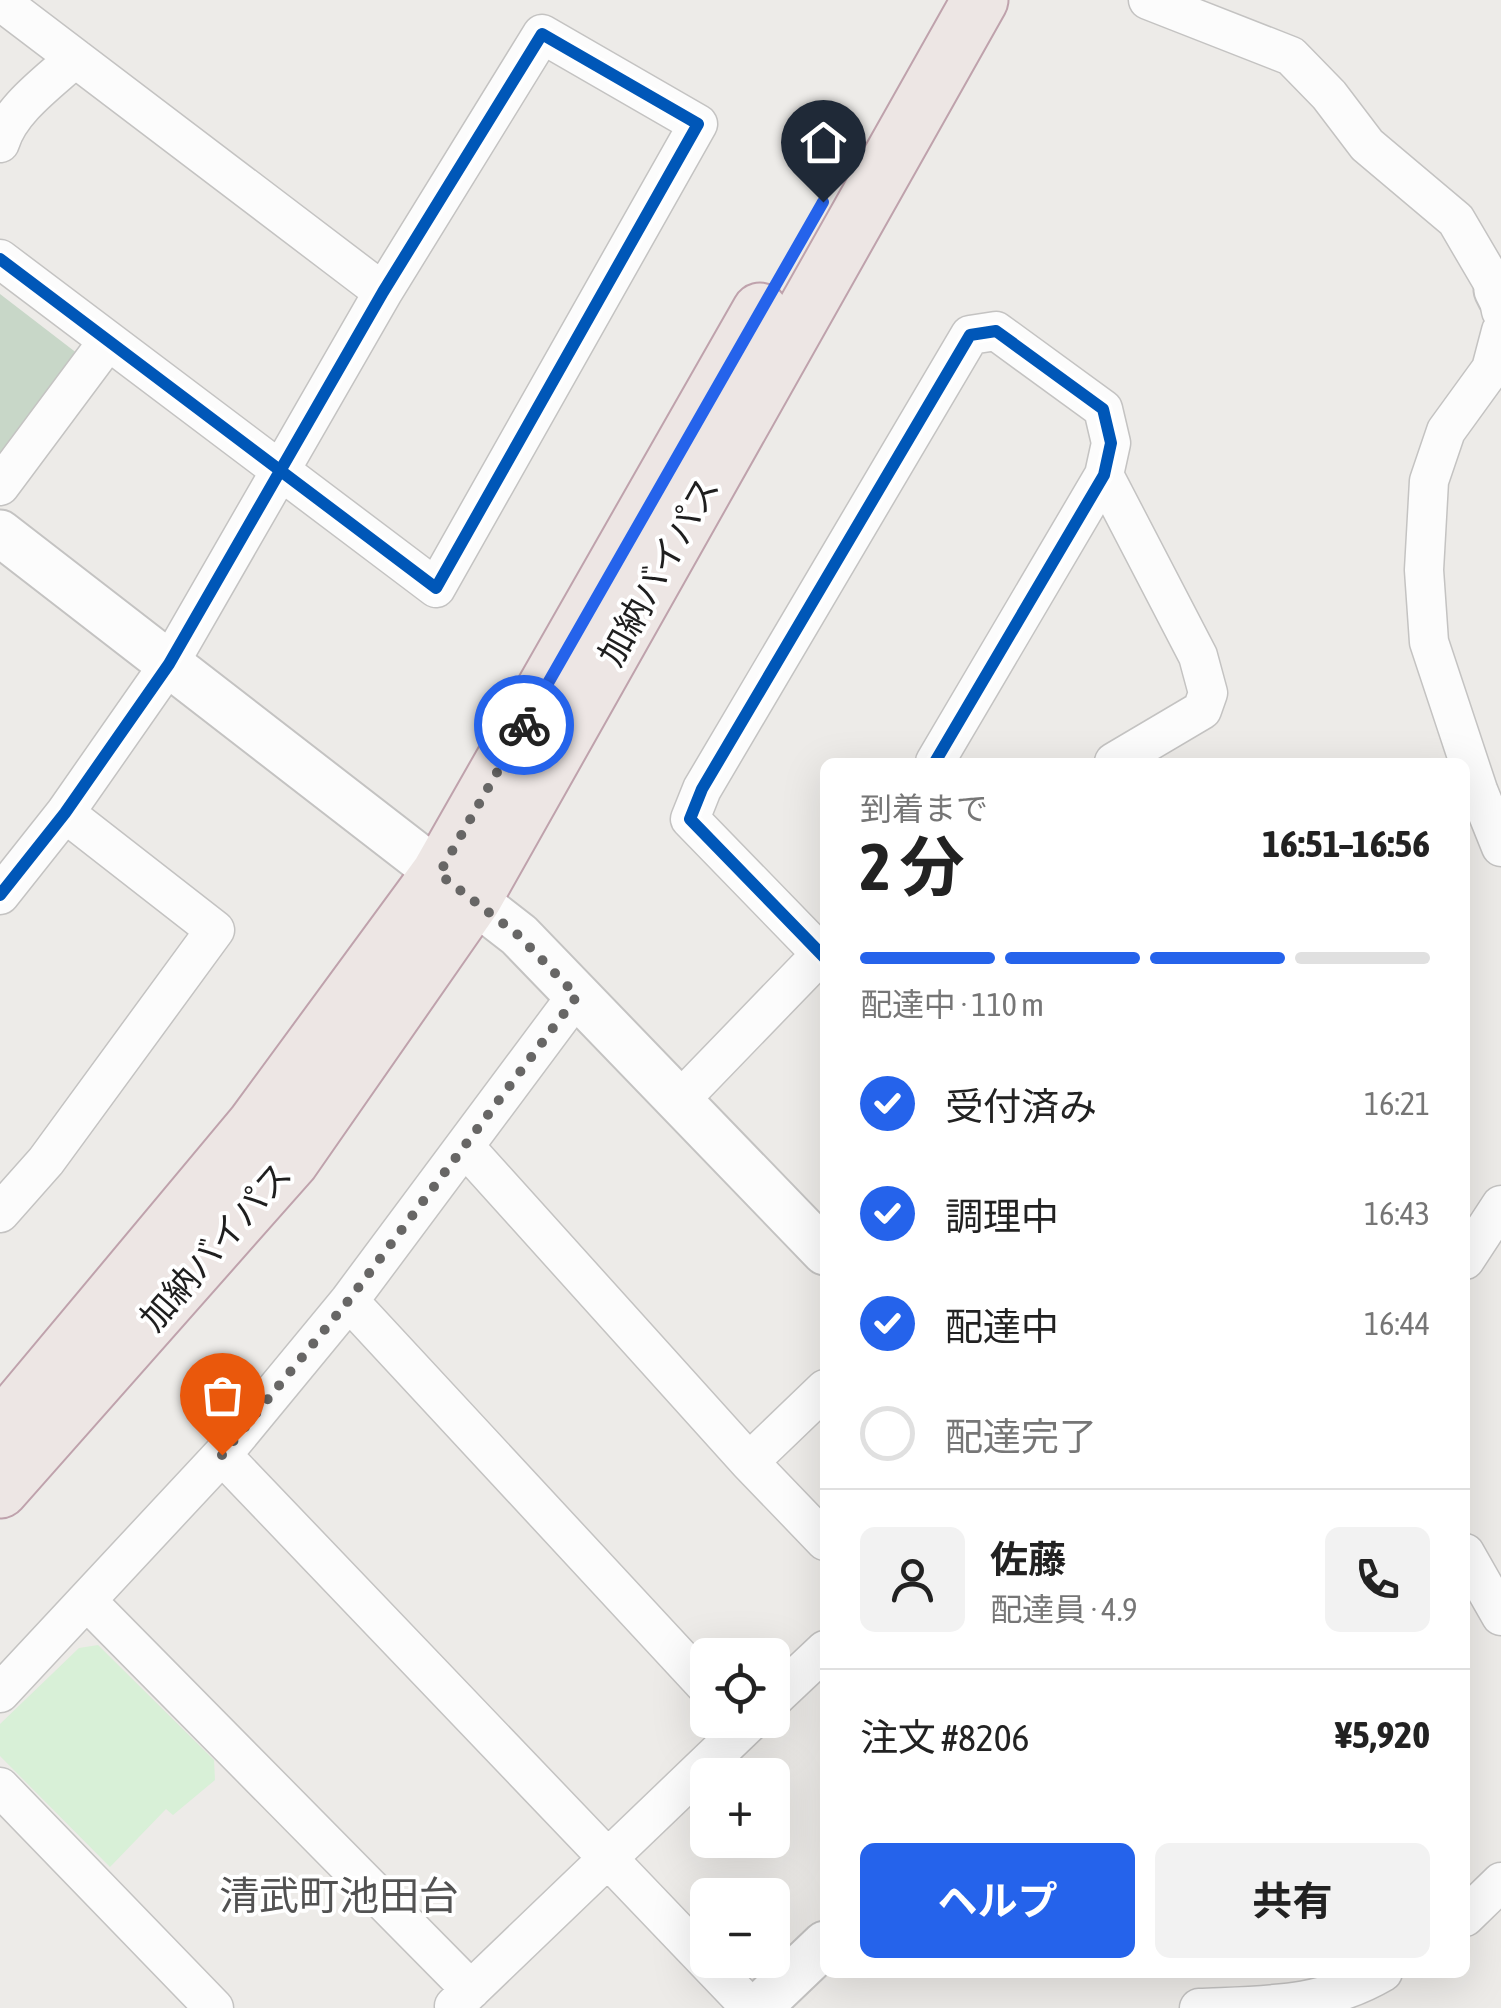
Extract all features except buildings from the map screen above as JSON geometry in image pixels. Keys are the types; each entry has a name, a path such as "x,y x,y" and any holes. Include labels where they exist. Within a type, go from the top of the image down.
{"highway":[{"name":"加納バイパス","path":"0,1430 456,886 938,0"},
{"name":"加納バイパス","path":"0,1490 292,1161 980,0"}],"street":[{"path":"1148,0 1291,56 1329,95 1368,145 1456,220 1500,304 1491,368 1446,431 1429,481 1424,570 1429,642 1467,758"},
{"path":"0,2 383,292"},
{"path":"0,258 281,474 436,588 698,124 542,34 383,292 281,474 169,664 65,813 0,895"},
{"path":"0,143 3,133 30,100 74,58"},
{"path":"820,950 690,819 702,789 970,334 996,330 1103,409 1112,443 1104,475 937,758"},
{"path":"0,486 108,341"},
{"path":"1104,475 1198,656 1208,693 1202,710 1121,758"},
{"path":"0,533 518,935 820,1247"},
{"path":"1470,766 1501,847"},
{"path":"0,1212 46,1160 215,930 65,813"},
{"path":"680,1100 820,958"},
{"path":"0,1693 222,1455 349,1300 577,996"},
{"path":"466,1147 820,1536"},
{"path":"1470,1252 1501,1205"},
{"path":"349,1300 690,1669"},
{"path":"749,1462 820,1394"},
{"path":"222,1455 754,2008 820,1949"},
{"path":"1470,1563 1501,1616"},
{"path":"88,1601 462,1999 729,1738"},
{"path":"790,1683 820,1655"},
{"path":"0,1786 214,2008"},
{"path":"1470,1911 1501,1882"},
{"path":"1200,2008 1300,2003 1353,1990 1373,1978"}],"green space":[{"path":"0,294 78,354 0,454"},
{"path":"98,1645 214,1760 215,1780 173,1815 166,1809 110,1867 0,1756 0,1724 79,1648"}],"cycle path":[{"path":"0,259 436,588 698,124 542,34 383,292 169,664 65,813 0,895"},
{"path":"820,953 690,819 702,789 970,335 996,331 1103,409 1111,443 1104,475 937,758"}],"way so far":[{"path":"222,1455 349,1300 577,996 518,935 439,874 524,725"}],"district":[{"name":"清武町池田台","path":"339,1895"}],"route":[{"path":"524,725 823,202"}]}
